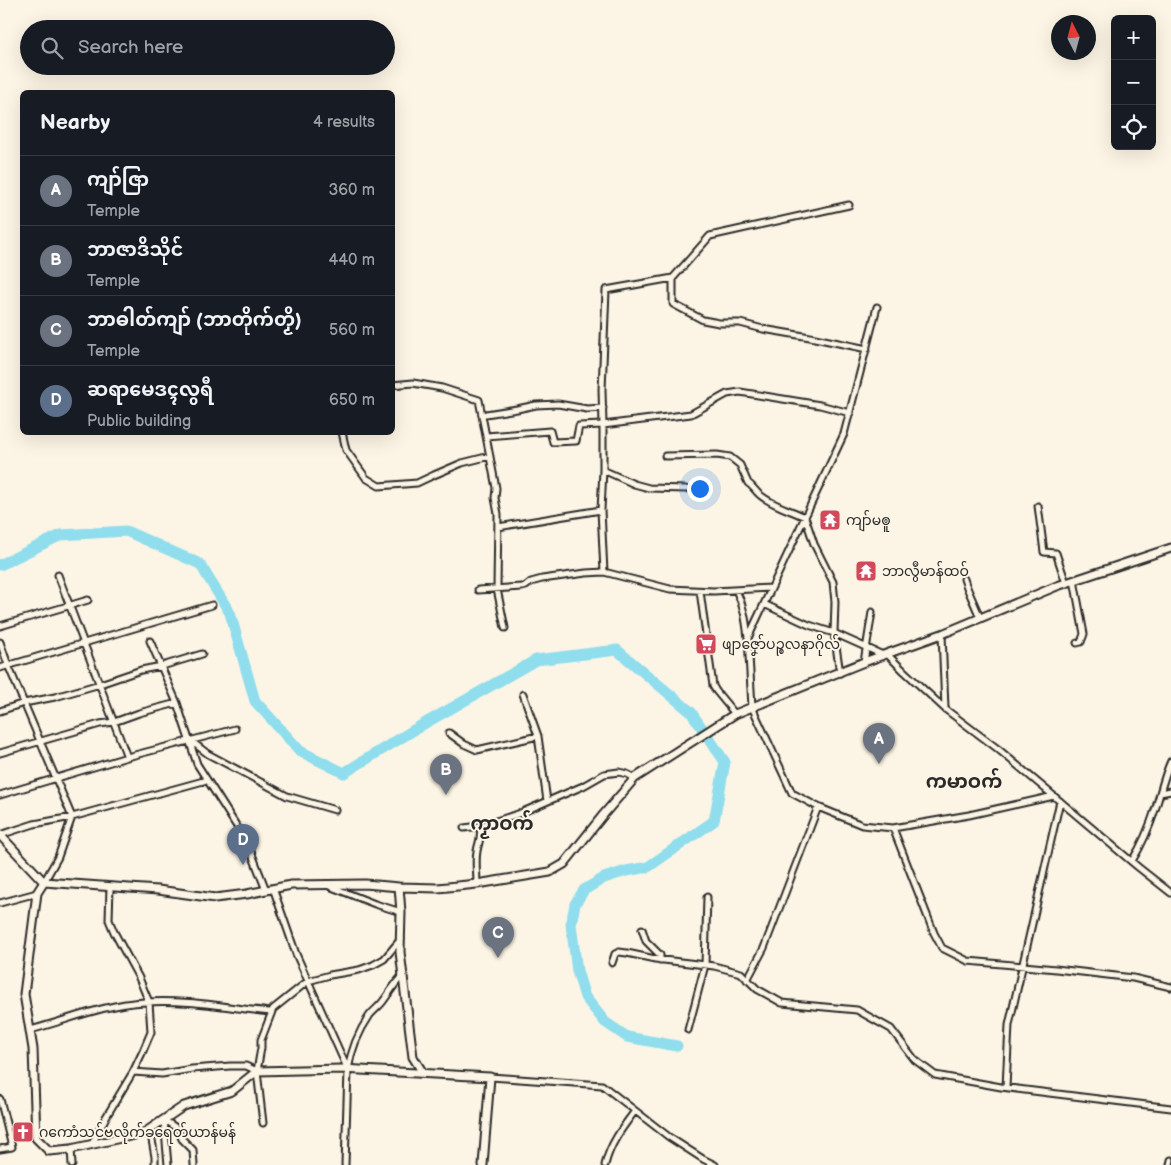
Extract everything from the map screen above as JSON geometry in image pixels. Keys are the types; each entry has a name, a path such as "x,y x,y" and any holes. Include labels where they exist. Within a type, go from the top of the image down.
{"street":[{"path":"604,572 601,510 603,470 602,390 606,290 673,278 710,236 849,205"},
{"path":"673,278 673,304 703,320 719,323 740,323 867,349"},
{"path":"748,638 844,434 877,307"},
{"path":"395,386 413,383 442,388 479,400 496,488 498,514 497,589 505,628"},
{"path":"486,436 550,430 554,442 576,441 579,426 603,426 691,414 728,394 740,392 820,405 850,413"},
{"path":"486,414 536,405 558,404 586,409 603,408"},
{"path":"343,435 346,450 366,478 379,486 417,484 462,463 490,456"},
{"path":"665,456 716,455 730,457 740,465 748,483 751,484 758,494 805,517 814,544 833,582 835,602 834,633 840,672"},
{"path":"603,470 634,484 649,488 686,489"},
{"path":"1038,506 1044,552 1056,552 1066,583"},
{"path":"498,527 601,510"},
{"path":"207,780 72,817 34,824 0,835 44,882 158,890 215,898 291,885 364,884 438,888 477,884 550,872 564,864 635,778 735,714 864,662 942,634 1066,583 1171,548"},
{"path":"478,590 522,587 531,582 566,575 604,572 670,589 714,592 771,588"},
{"path":"58,575 127,757"},
{"path":"964,579 980,618"},
{"path":"1074,580 1084,634 1081,642 1077,643"},
{"path":"736,590 742,601 746,616 752,707 792,793 818,808 862,825 893,828 969,815 1054,796"},
{"path":"700,591 713,686 735,714"},
{"path":"0,626 88,600"},
{"path":"764,604 809,625 885,654 945,709 998,749 1171,893"},
{"path":"0,668 212,605"},
{"path":"864,662 872,612"},
{"path":"942,634 945,709"},
{"path":"0,642 72,817 58,856 37,893 24,994 33,1049 36,1138 49,1151 70,1149 144,1133 184,1106 232,1091 257,1071"},
{"path":"150,642 177,703 197,764 248,844 270,889 308,982 348,1070"},
{"path":"0,711 202,654"},
{"path":"523,694 538,736 547,801"},
{"path":"0,753 177,703"},
{"path":"0,795 127,757 235,729"},
{"path":"449,733 464,744 478,750 538,736"},
{"path":"190,741 208,754 287,796 335,810"},
{"path":"1132,862 1156,808 1165,774 1171,761"},
{"path":"464,828 480,826 518,814 582,786 604,774 619,772 635,778"},
{"path":"1160,794 1171,791"},
{"path":"1006,1087 1010,1025 1060,801"},
{"path":"748,980 764,948 818,808"},
{"path":"477,884 476,852 481,835 480,826"},
{"path":"893,828 942,948 968,961 1133,978 1171,987"},
{"path":"326,885 401,912"},
{"path":"92,1144 133,1072 151,1032 148,1002 139,978 109,920 110,886"},
{"path":"399,887 401,912 400,952 413,1056 423,1074"},
{"path":"0,903 37,893"},
{"path":"688,1030 706,965 707,897"},
{"path":"642,929 646,941 660,955 660,960"},
{"path":"263,1123 257,1071 261,1040 273,1009 308,982 330,975 360,970 384,959 401,938"},
{"path":"612,963 615,954 619,952 660,960 706,965 741,973 757,989 782,1002 857,1010 891,1029 915,1060 935,1075 1006,1087 1171,1108"},
{"path":"345,1165 350,1056 354,1044 371,1014 383,1002 391,988 403,975"},
{"path":"30,1030 61,1022 101,1008 148,1002 197,1003 271,1012"},
{"path":"133,1072 162,1074 192,1069 246,1066 257,1071 348,1070 602,1085 669,1136 715,1165"},
{"path":"483,1165 490,1077"},
{"path":"0,1099 12,1147 0,1149"},
{"path":"605,1165 608,1152 621,1129 635,1111"},
{"path":"164,1120 168,1165"},
{"path":"164,1120 178,1129 182,1139 193,1150 194,1165"},
{"path":"150,1129 155,1165"},
{"path":"70,1149 72,1165"},
{"path":"1170,1165 1171,1160"}],"waterway":[{"path":"0,565 61,535 126,531 200,564 230,613 255,701 300,751 344,773 422,725 536,660 617,650 691,712 725,762 714,821 648,867 604,878 584,890 575,904 571,924 577,971 585,997 605,1022 627,1037 677,1046"}],"place":[{"name":"ကျာ်မၜူ","path":"830,520"},
{"name":"ဘာလွဳမာန်ထဝ်","path":"866,571"},
{"name":"ဖျာဇၞော်ပဉ္စလနာဂိုလ်","path":"706,644"},
{"name":"ကျာ်ဇြာ","path":"879,764"},
{"name":"ဘာဇာဒိသိုင်","path":"446,795"},
{"name":"ဆရာမေဒၚလွရီ","path":"243,865"},
{"name":"ဘာဓါတ်ကျာ် (ဘာတိုက်တၟိ)","path":"498,958"},
{"name":"ဂကောံသင်ဗလိုက်ခရေတ်ယာန်မန်","path":"23,1132"}],"district":[{"name":"ကမာဝက်","path":"964,781"},
{"name":"ကၟာဝက်","path":"502,823"}]}
